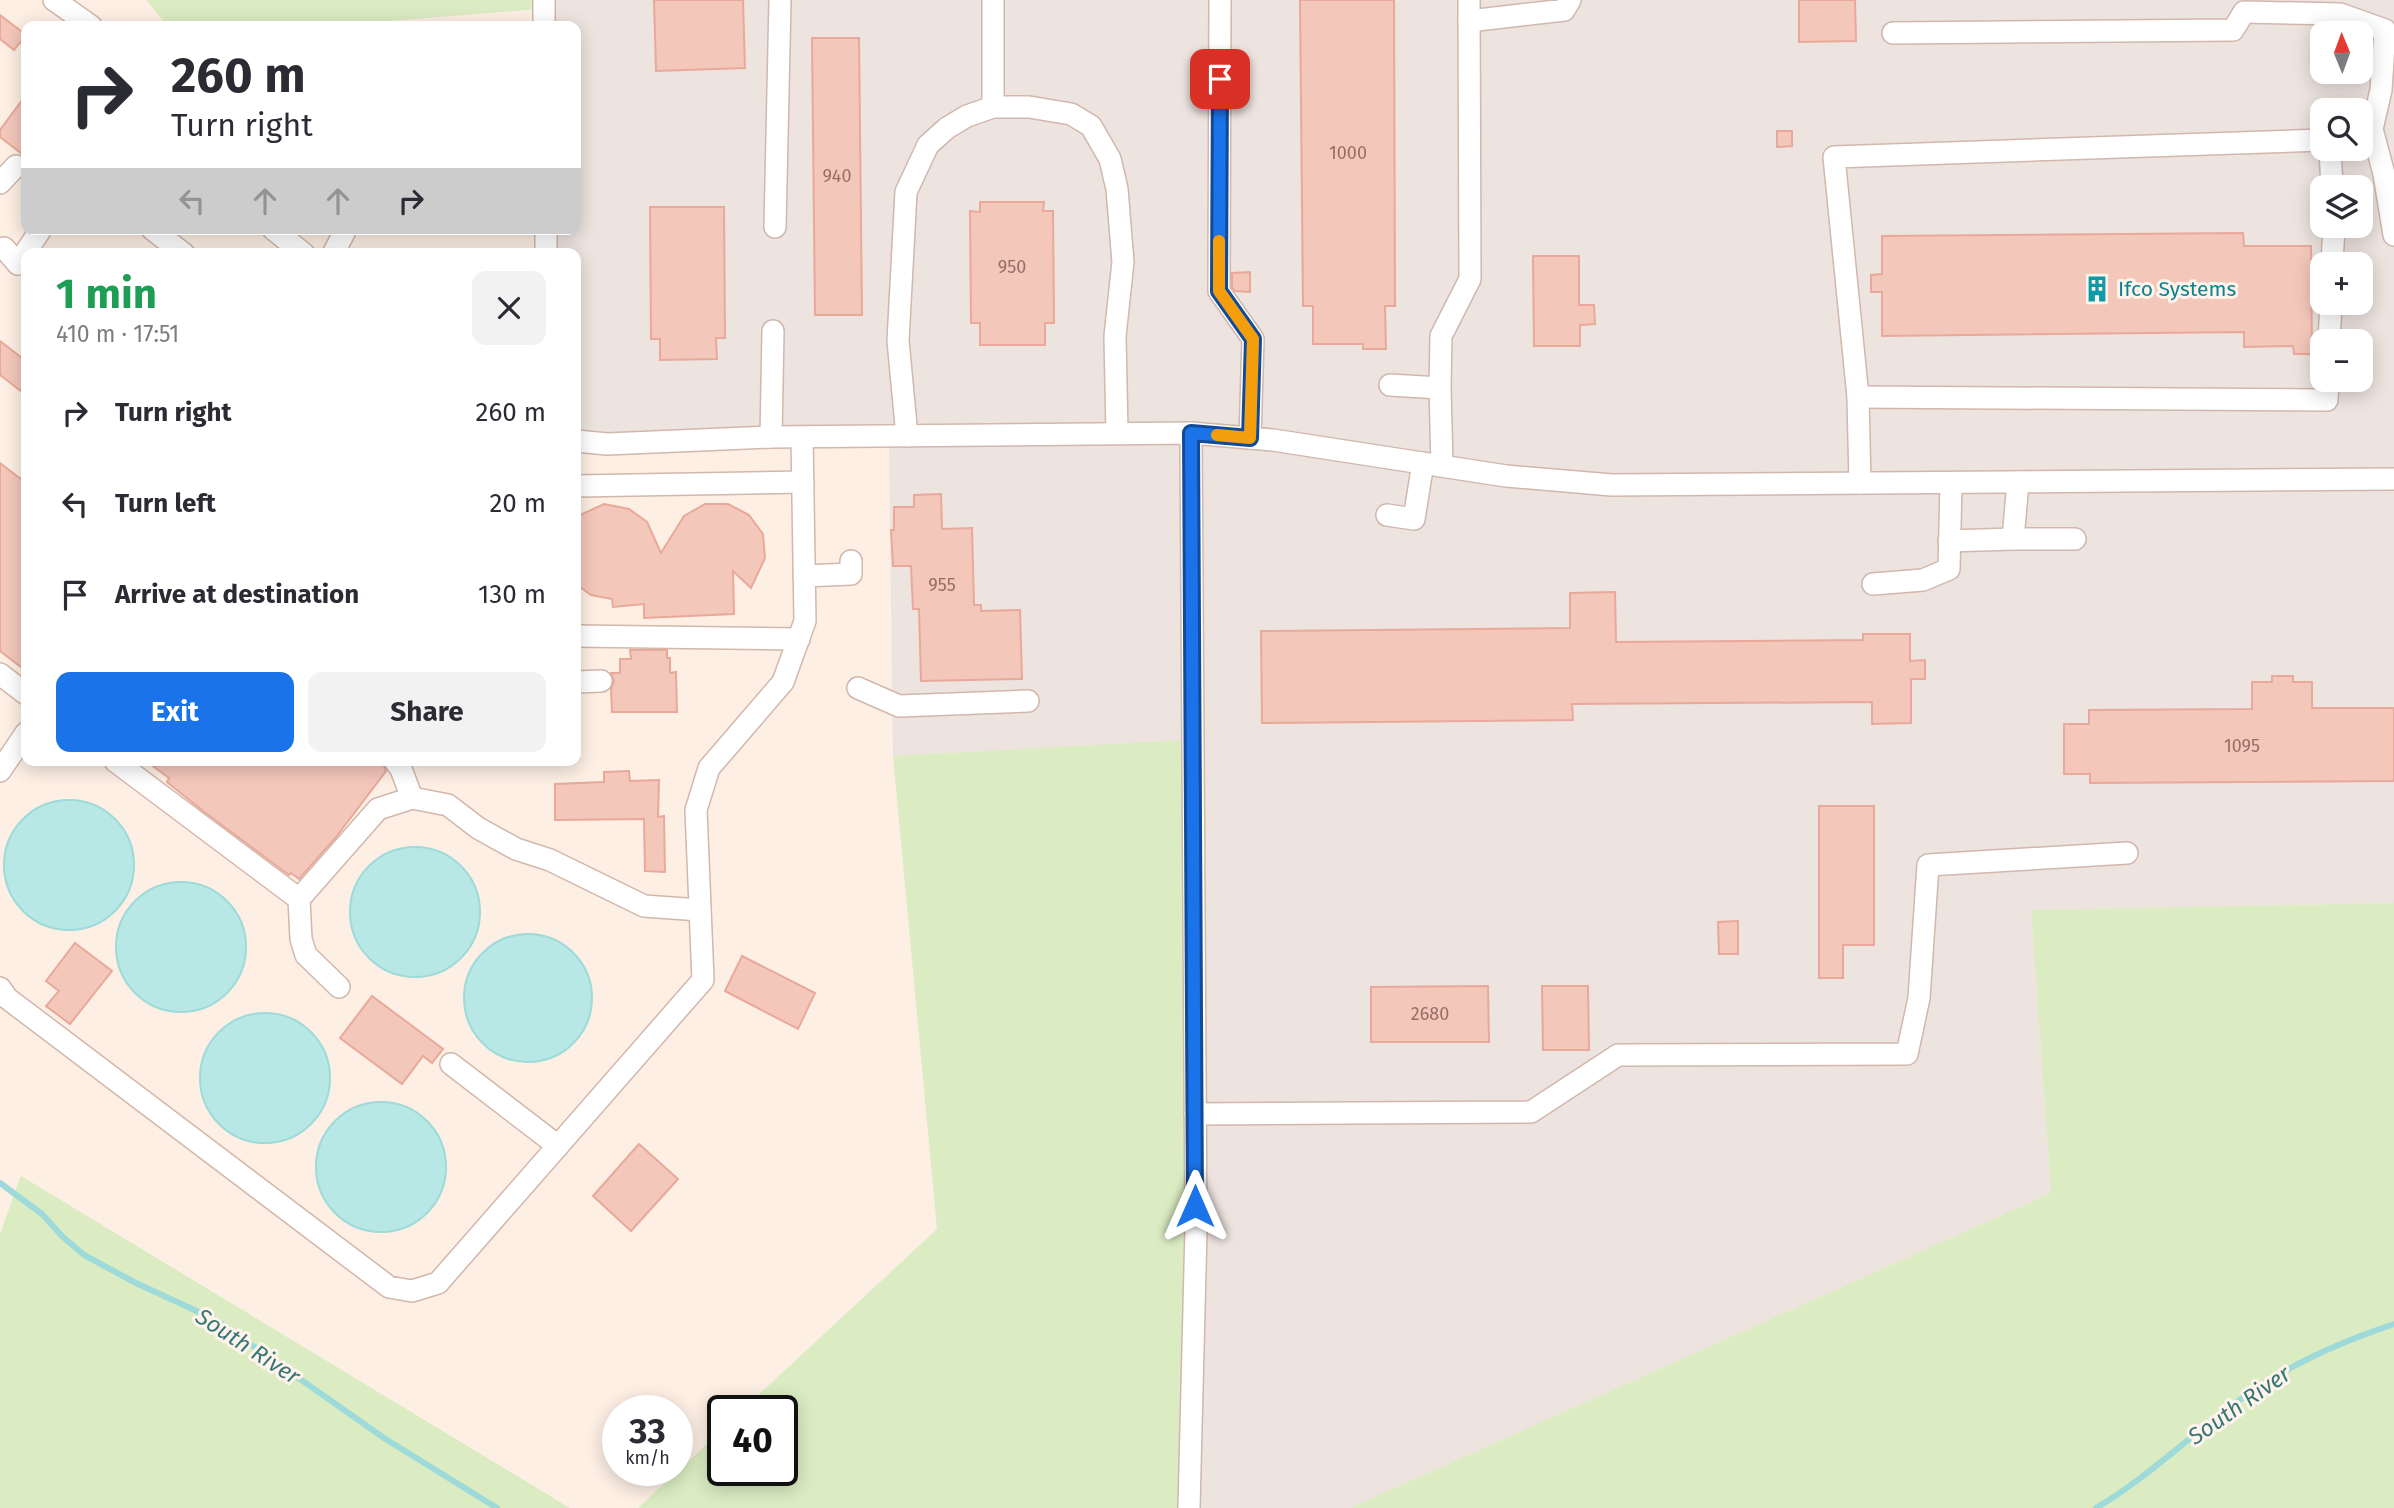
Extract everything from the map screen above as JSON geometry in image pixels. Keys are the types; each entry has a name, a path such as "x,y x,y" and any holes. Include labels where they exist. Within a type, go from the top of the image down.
{"street":[{"path":"54,0 84,21"},
{"path":"544,0 544,21"},
{"path":"775,227 780,0"},
{"path":"993,0 993,107"},
{"path":"1220,0 1219,291 1253,339 1250,438"},
{"path":"1387,515 1414,519 1432,464 1440,388 1441,336 1470,279 1469,10 1563,10 1570,0"},
{"path":"1894,33 2233,30 2244,12 2340,14 2385,30 2381,90 2373,112"},
{"path":"907,436 898,341 906,192 928,145 957,122 993,107 1028,107 1071,114 1091,126 1110,159 1117,189 1123,262 1115,336 1116,433"},
{"path":"1860,483 1858,397 1834,157 2310,140"},
{"path":"2373,148 2384,174 2394,235"},
{"path":"0,183 16,166"},
{"path":"160,235 176,248"},
{"path":"280,235 296,248"},
{"path":"1,247 18,264 21,259"},
{"path":"771,437 773,331"},
{"path":"1390,385 1440,388"},
{"path":"1858,397 2327,400 2327,392"},
{"path":"1189,1508 1196,1229 1191,433"},
{"path":"581,441 607,444 771,437 1191,433 1250,438 1506,476 1612,485 2394,479"},
{"path":"0,988 7,998 389,1287 412,1291 438,1283 703,980 696,810 709,768 783,682 805,621 802,437"},
{"path":"581,486 803,482"},
{"path":"2013,538 2018,482"},
{"path":"1873,584 1923,580 1949,569 1951,483"},
{"path":"1950,541 2075,539"},
{"path":"804,576 851,577"},
{"path":"581,636 799,639"},
{"path":"0,674 21,690"},
{"path":"581,682 601,681"},
{"path":"858,688 899,706 1028,701"},
{"path":"0,771 21,740"},
{"path":"123,766 299,900"},
{"path":"399,766 412,798"},
{"path":"339,987 306,955 301,939 299,900 378,809 412,798 448,805 478,828 516,849 550,860 644,906 700,910"},
{"path":"1195,1114 1531,1112 1618,1055 1908,1054 1919,998 1928,865 2127,852"},
{"path":"451,1064 558,1146"}],"shaded area":[{"path":"539,0 2394,0 2394,903 2031,910 2051,1193 1350,1508 1188,1508 1202,740 893,756 889,444 581,449 581,248 544,248 544,235 581,235 581,21 539,21"}],"green space":[{"path":"146,0 539,0 539,9 389,21 164,21"},
{"path":"1203,739 1188,1508 638,1508 662,1486 693,1486 693,1457 707,1444 707,1486 798,1486 798,1395 758,1395 937,1229 893,756"},
{"path":"2394,903 2394,1508 1350,1508 2051,1193 2031,910"},
{"path":"21,1175 570,1508 0,1508 0,1234"}],"water":[{"path":"69,800 94,805 115,819 129,840 134,865 129,890 115,911 94,925 69,930 44,925 23,911 9,890 4,865 9,840 23,819 44,805"},
{"path":"415,847 440,852 461,866 475,887 480,912 475,937 461,958 440,972 415,977 390,972 369,958 355,937 350,912 355,887 369,866 390,852"},
{"path":"181,882 206,887 227,901 241,922 246,947 241,972 227,993 206,1007 181,1012 156,1007 135,993 121,972 116,947 121,922 135,901 156,887"},
{"path":"528,934 553,939 573,953 587,973 592,998 587,1023 573,1043 553,1057 528,1062 503,1057 483,1043 469,1023 464,998 469,973 483,953 503,939"},
{"path":"265,1013 290,1018 311,1032 325,1053 330,1078 325,1103 311,1124 290,1138 265,1143 240,1138 219,1124 205,1103 200,1078 205,1053 219,1032 240,1018"},
{"path":"381,1102 406,1107 427,1121 441,1142 446,1167 441,1192 427,1213 406,1227 381,1232 356,1227 335,1213 321,1192 316,1167 321,1142 335,1121 356,1107"}],"building":[{"path":"654,0 743,0 745,68 656,71"},
{"path":"1300,0 1394,0 1395,306 1385,306 1386,349 1363,349 1363,344 1313,344 1313,306 1303,306"},
{"path":"1799,0 1855,0 1856,41 1799,42"},
{"path":"0,15 21,31 21,41 14,50 0,39"},
{"path":"812,38 859,38 862,315 815,315"},
{"path":"21,102 21,153 0,137 0,130"},
{"path":"1777,131 1792,131 1792,146 1777,147"},
{"path":"980,202 1044,202 1043,211 1053,211 1054,323 1045,323 1045,345 980,345 980,323 971,323 970,211 980,212"},
{"path":"650,207 724,207 725,338 716,338 717,359 660,360 660,339 651,339"},
{"name":"Ifco Systems","path":"2243,233 2244,246 2311,246 2310,354 2294,354 2293,346 2244,347 2244,332 1882,336 1882,292 1871,292 1871,275 1882,274 1882,236"},
{"path":"1533,256 1579,256 1579,305 1594,305 1595,324 1580,325 1580,346 1534,346"},
{"path":"1250,272 1250,292 1235,291 1232,287 1232,273"},
{"path":"0,341 21,357 21,391 0,375"},
{"path":"0,463 21,479 21,667 0,651"},
{"path":"941,494 942,529 972,528 974,605 981,605 981,611 1020,610 1022,679 921,681 919,609 913,609 911,566 893,566 891,530 894,530 894,507 914,507 914,495"},
{"path":"604,504 629,509 647,522 661,553 684,516 705,504 728,504 749,515 763,534 765,558 751,588 733,571 734,614 644,618 644,604 613,607 612,599 591,595 581,588 581,515"},
{"path":"1615,592 1616,642 1863,640 1863,634 1910,634 1910,661 1925,660 1925,679 1911,679 1911,723 1872,724 1872,702 1572,704 1573,720 1262,723 1261,631 1570,628 1570,593"},
{"path":"630,650 667,650 670,673 676,672 677,712 612,712 611,689 614,681 611,673 620,673 620,659 631,659"},
{"path":"2272,676 2293,676 2293,682 2312,682 2312,708 2394,708 2394,781 2090,783 2090,774 2064,774 2064,724 2089,724 2089,710 2252,709 2252,682 2272,682"},
{"path":"153,766 384,766 386,771 336,837 299,879 291,873 289,875 203,811 167,782 169,778"},
{"path":"629,771 630,781 659,780 658,817 664,816 665,872 645,871 644,819 555,820 555,784 604,782 604,772"},
{"path":"1819,806 1874,806 1874,945 1843,945 1843,978 1819,978"},
{"path":"1738,921 1738,954 1719,954 1718,922"},
{"path":"75,943 112,971 70,1024 46,1006 59,991 46,981"},
{"path":"742,956 815,993 798,1029 725,991"},
{"path":"1488,986 1489,1042 1371,1042 1371,987"},
{"path":"1542,986 1588,986 1589,1050 1543,1050"},
{"path":"372,996 443,1049 432,1063 423,1056 402,1084 340,1038"},
{"path":"639,1144 678,1179 631,1231 593,1196"}],"waterway":[{"name":"South River","path":"0,1183 42,1214 84,1255 136,1283 216,1320 384,1438 497,1508"},
{"name":"South River","path":"2096,1508 2268,1381 2329,1349 2394,1324"}],"slow traffic":[{"path":"1217,435 1250,438 1253,339 1219,291 1219,241"}],"place":[{"name":"Ifco Systems","path":"2097,289"}],"route":[{"path":"1195,1206 1191,433 1250,438 1253,339 1219,291 1220,79"}]}
